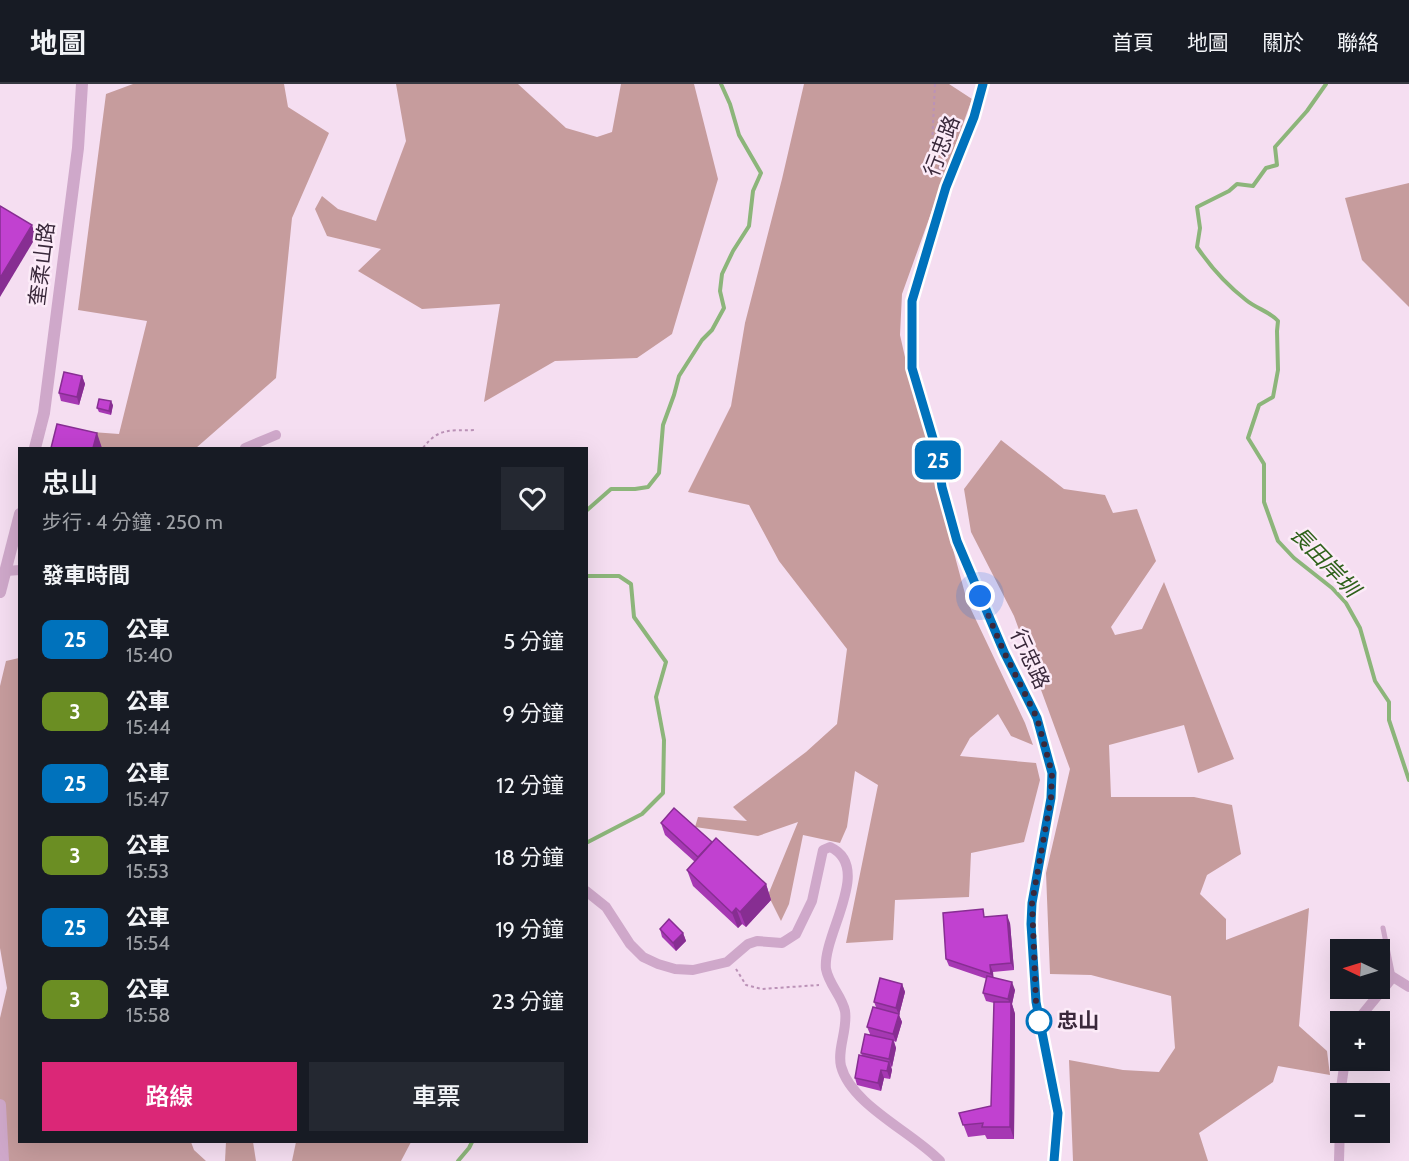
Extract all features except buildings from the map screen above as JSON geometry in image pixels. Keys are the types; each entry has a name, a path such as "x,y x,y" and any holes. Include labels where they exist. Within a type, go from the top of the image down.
{"street":[{"name":"奎柔山路","path":"35,447 44,413 78,148 82,84"},
{"name":"行忠路","path":"983,84 974,117 946,187 912,301 912,368 937,452 942,487 957,541 1004,652 1037,718 1052,773 1051,798 1032,903 1031,924 1036,1002 1058,1113 1054,1161"},
{"path":"247,447 276,435"},
{"path":"0,592 18,522"},
{"path":"6,571 18,570"},
{"path":"588,893 606,907 630,944 643,957 675,969 693,970 727,962 748,944 757,941 782,943 796,934 812,901 823,850 830,847 840,852 846,861 848,874 844,901 826,957 826,971 843,1003 845,1013 841,1065 846,1078 872,1107 940,1161"},
{"path":"1365,1011 1393,977 1409,987"},
{"path":"1340,1161 1343,1071"},
{"path":"0,1105 3,1161"}],"lane":[{"path":"1383,928 1393,977 1390,977"}],"path":[{"path":"935,84 932,146 946,187"},
{"path":"424,447 440,432 475,430"},
{"path":"730,958 746,985 756,988 832,984"}],"shaded area":[{"path":"133,84 284,84 288,107 329,133 292,218 276,378 197,447 78,447 65,430 119,434 147,321 78,310 106,94"},
{"path":"396,84 518,84 566,128 597,137 612,132 621,84 694,84 718,179 672,334 637,358 555,361 484,402 500,304 422,309 358,271 381,249 327,236 315,209 322,196 338,209 376,221 406,141"},
{"path":"804,84 949,84 972,99 902,294 900,335 907,366 936,439 944,516 967,601 1025,723 1033,745 1011,736 998,714 970,738 960,756 1036,763 1040,780 1024,842 971,853 969,897 895,900 893,940 846,943 878,785 855,771 847,827 840,843 803,835 789,904 781,921 768,895 798,822 758,836 695,827 698,817 747,821 733,807 806,752 837,724 847,649 779,561 749,505 688,492 731,406 745,323"},
{"path":"1409,183 1409,307 1362,260 1345,198"},
{"path":"1001,440 1064,489 1105,495 1113,513 1137,509 1156,561 1111,627 1115,635 1142,629 1164,582 1234,759 1198,773 1184,725 1109,745 1111,797 1194,797 1232,805 1241,854 1207,875 1200,894 1226,919 1226,940 1309,908 1299,1026 1327,1051 1330,1075 1278,1066 1273,1082 1199,1133 1208,1161 1073,1161 1069,1060 1123,1070 1159,1072 1175,1048 1171,996 1091,975 1050,974 1046,873 1070,769 1014,616 971,532 964,489"},
{"path":"18,658 18,1143 191,1143 194,1150 206,1161 0,1161 0,1018 7,988 0,948 0,686 6,661"},
{"path":"226,1143 253,1143 256,1161 225,1161"},
{"path":"296,1143 410,1143 401,1161 292,1161"}],"waterway":[{"path":"588,509 611,489 648,487 659,473 663,425 679,376 702,340 712,330 724,308 720,291 722,274 749,226 753,191 761,173 739,135 730,104 721,84"},
{"name":"長田岸圳","path":"1326,84 1307,111 1275,147 1277,165 1266,168 1253,186 1237,184 1229,191 1197,207 1200,228 1197,247 1213,268 1233,288 1250,303 1278,321 1278,370 1273,397 1259,405 1248,438 1264,464 1264,502 1278,541 1294,558 1332,588 1346,603 1360,628 1375,681 1389,702 1389,720 1409,780"},
{"path":"588,576 619,576 631,584 634,617 666,662 656,697 664,740 663,793 642,814 588,842"},
{"path":"458,1161 472,1143"}],"bus line":[{"name":"25","path":"983,84 974,117 946,187 912,301 912,368 937,452 942,487 957,541 1004,652 1037,718 1052,773 1051,798 1037,868 1031,924 1036,1002 1058,1113 1054,1161"}],"place":[{"name":"忠山","path":"1039,1021"}],"route":[{"path":"980,596 1004,652 1037,718 1052,773 1051,798 1032,903 1031,924 1036,1002 1040,1024 1039,1021"}]}
